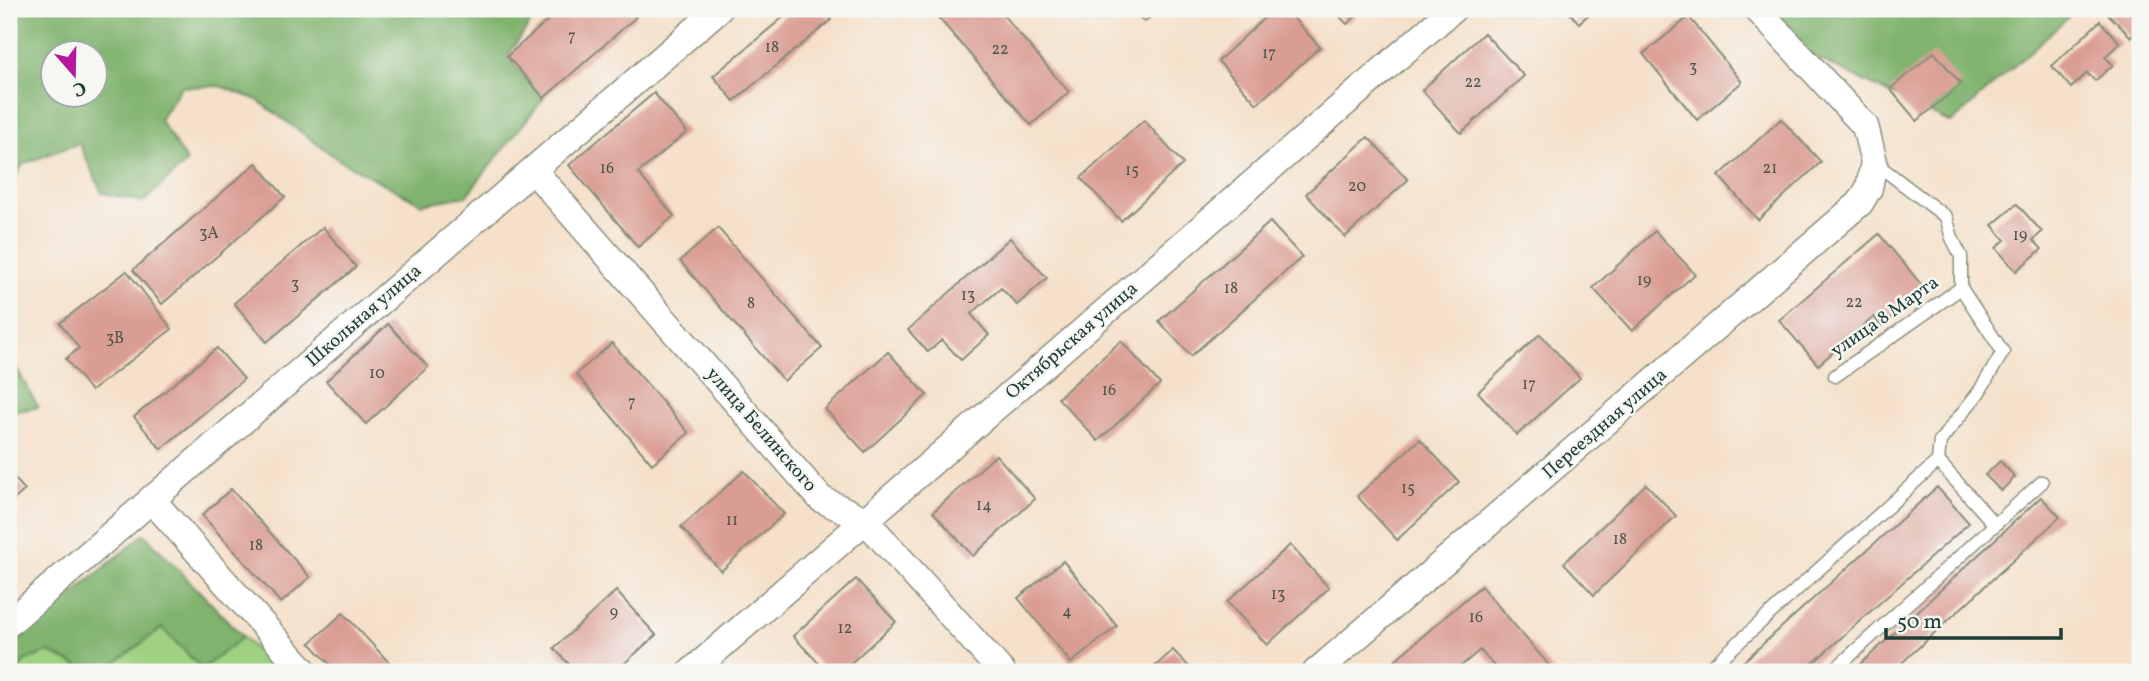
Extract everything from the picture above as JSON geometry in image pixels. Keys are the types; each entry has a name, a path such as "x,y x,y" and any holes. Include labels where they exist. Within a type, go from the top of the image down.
{"street":[{"name":"Школьная улица","path":"9,623 719,9"},
{"name":"Октябрьская улица","path":"691,672 1452,9"},
{"path":"1757,9 1865,127 1874,162"},
{"name":"Переездная улица","path":"1316,672 1849,214 1869,188 1874,162"},
{"name":"улица Белинского","path":"534,170 821,499 865,520 1002,672"},
{"path":"151,499 305,672"}],"lane":[{"name":"улица 8 Марта","path":"1835,376 1961,288 1961,256 1946,217 1874,162"},
{"path":"1706,672 1938,461 1940,441 1979,392 2003,352 1961,288"},
{"path":"1938,461 1994,525"},
{"path":"1832,672 2042,482"}],"green space":[{"path":"9,9 541,9 507,56 544,98 466,196 422,204 339,160 257,100 220,86 181,87 160,120 187,162 143,202 102,193 79,143 23,164 9,190"},
{"path":"1769,9 2077,9 1951,123 1804,52"},
{"path":"9,355 38,407 9,413"},
{"path":"144,534 277,672 9,672 9,648"},
{"path":"144,534 243,637 202,669 162,628 103,672 90,672 49,652 26,660 16,672 9,672 9,648"}],"building":[{"path":"561,9 629,9 636,17 544,98 507,56"},
{"path":"793,9 822,9 831,20 734,101 713,76"},
{"path":"931,9 998,9 1069,92 1031,125"},
{"path":"1133,9 1159,9 1144,22"},
{"path":"1274,9 1285,9 1320,47 1257,104 1218,61"},
{"path":"1333,9 1364,9 1347,24"},
{"path":"1566,9 1595,9 1579,23"},
{"path":"2112,9 2140,9 2140,28 2131,37 2107,13"},
{"path":"1689,17 1742,82 1697,120 1643,54"},
{"path":"2100,21 2120,43 2105,57 2113,65 2095,81 2087,73 2071,88 2052,66"},
{"path":"1484,33 1524,76 1461,133 1422,90"},
{"path":"1934,52 1961,84 1917,121 1890,89"},
{"path":"654,93 687,132 638,173 674,216 638,247 569,165"},
{"path":"1781,119 1821,162 1758,220 1719,176"},
{"path":"1144,120 1183,164 1121,221 1081,178"},
{"path":"1368,137 1408,180 1345,237 1306,194"},
{"path":"256,163 285,197 162,304 133,270"},
{"path":"2017,204 2042,232 2033,240 2042,249 2016,271 1996,248 2005,240 1992,225"},
{"path":"1270,222 1302,257 1191,356 1159,321"},
{"path":"323,227 356,267 267,342 234,303"},
{"path":"718,228 822,348 784,381 680,261"},
{"path":"1655,231 1695,274 1632,331 1593,288"},
{"path":"1879,234 1925,289 1881,326 1874,317 1818,365 1779,320"},
{"path":"1010,238 1047,278 1017,305 1001,288 971,314 989,335 961,360 942,340 928,352 908,330"},
{"path":"127,271 172,329 91,391 66,359 79,348 60,323"},
{"path":"388,324 428,367 366,424 326,381"},
{"path":"1540,334 1580,378 1517,435 1478,392"},
{"path":"1121,341 1160,384 1098,441 1058,398"},
{"path":"612,343 689,433 652,464 576,374"},
{"path":"217,348 244,379 161,449 134,417"},
{"path":"888,352 927,395 865,452 825,409"},
{"path":"1420,439 1459,482 1397,540 1357,496"},
{"path":"996,455 1035,499 973,556 933,512"},
{"path":"2000,461 2015,477 2001,491 1985,475"},
{"path":"744,471 784,514 721,571 681,527"},
{"path":"9,472 25,490 9,504"},
{"path":"1646,484 1676,516 1594,595 1564,563"},
{"path":"1937,487 1969,523 1803,672 1732,672"},
{"path":"231,489 310,577 281,603 202,515"},
{"path":"2041,497 2060,517 1892,672 1852,672"},
{"path":"1290,545 1329,588 1267,645 1227,602"},
{"path":"1063,561 1117,626 1071,663 1018,598"},
{"path":"856,579 896,622 841,672 827,672 793,636"},
{"path":"1481,586 1554,671 1499,672 1480,650 1454,672 1406,672 1395,660"},
{"path":"616,591 656,635 615,672 576,672 554,648"},
{"path":"343,613 398,672 337,672 310,643"},
{"path":"1173,650 1194,672 1149,672"}]}
